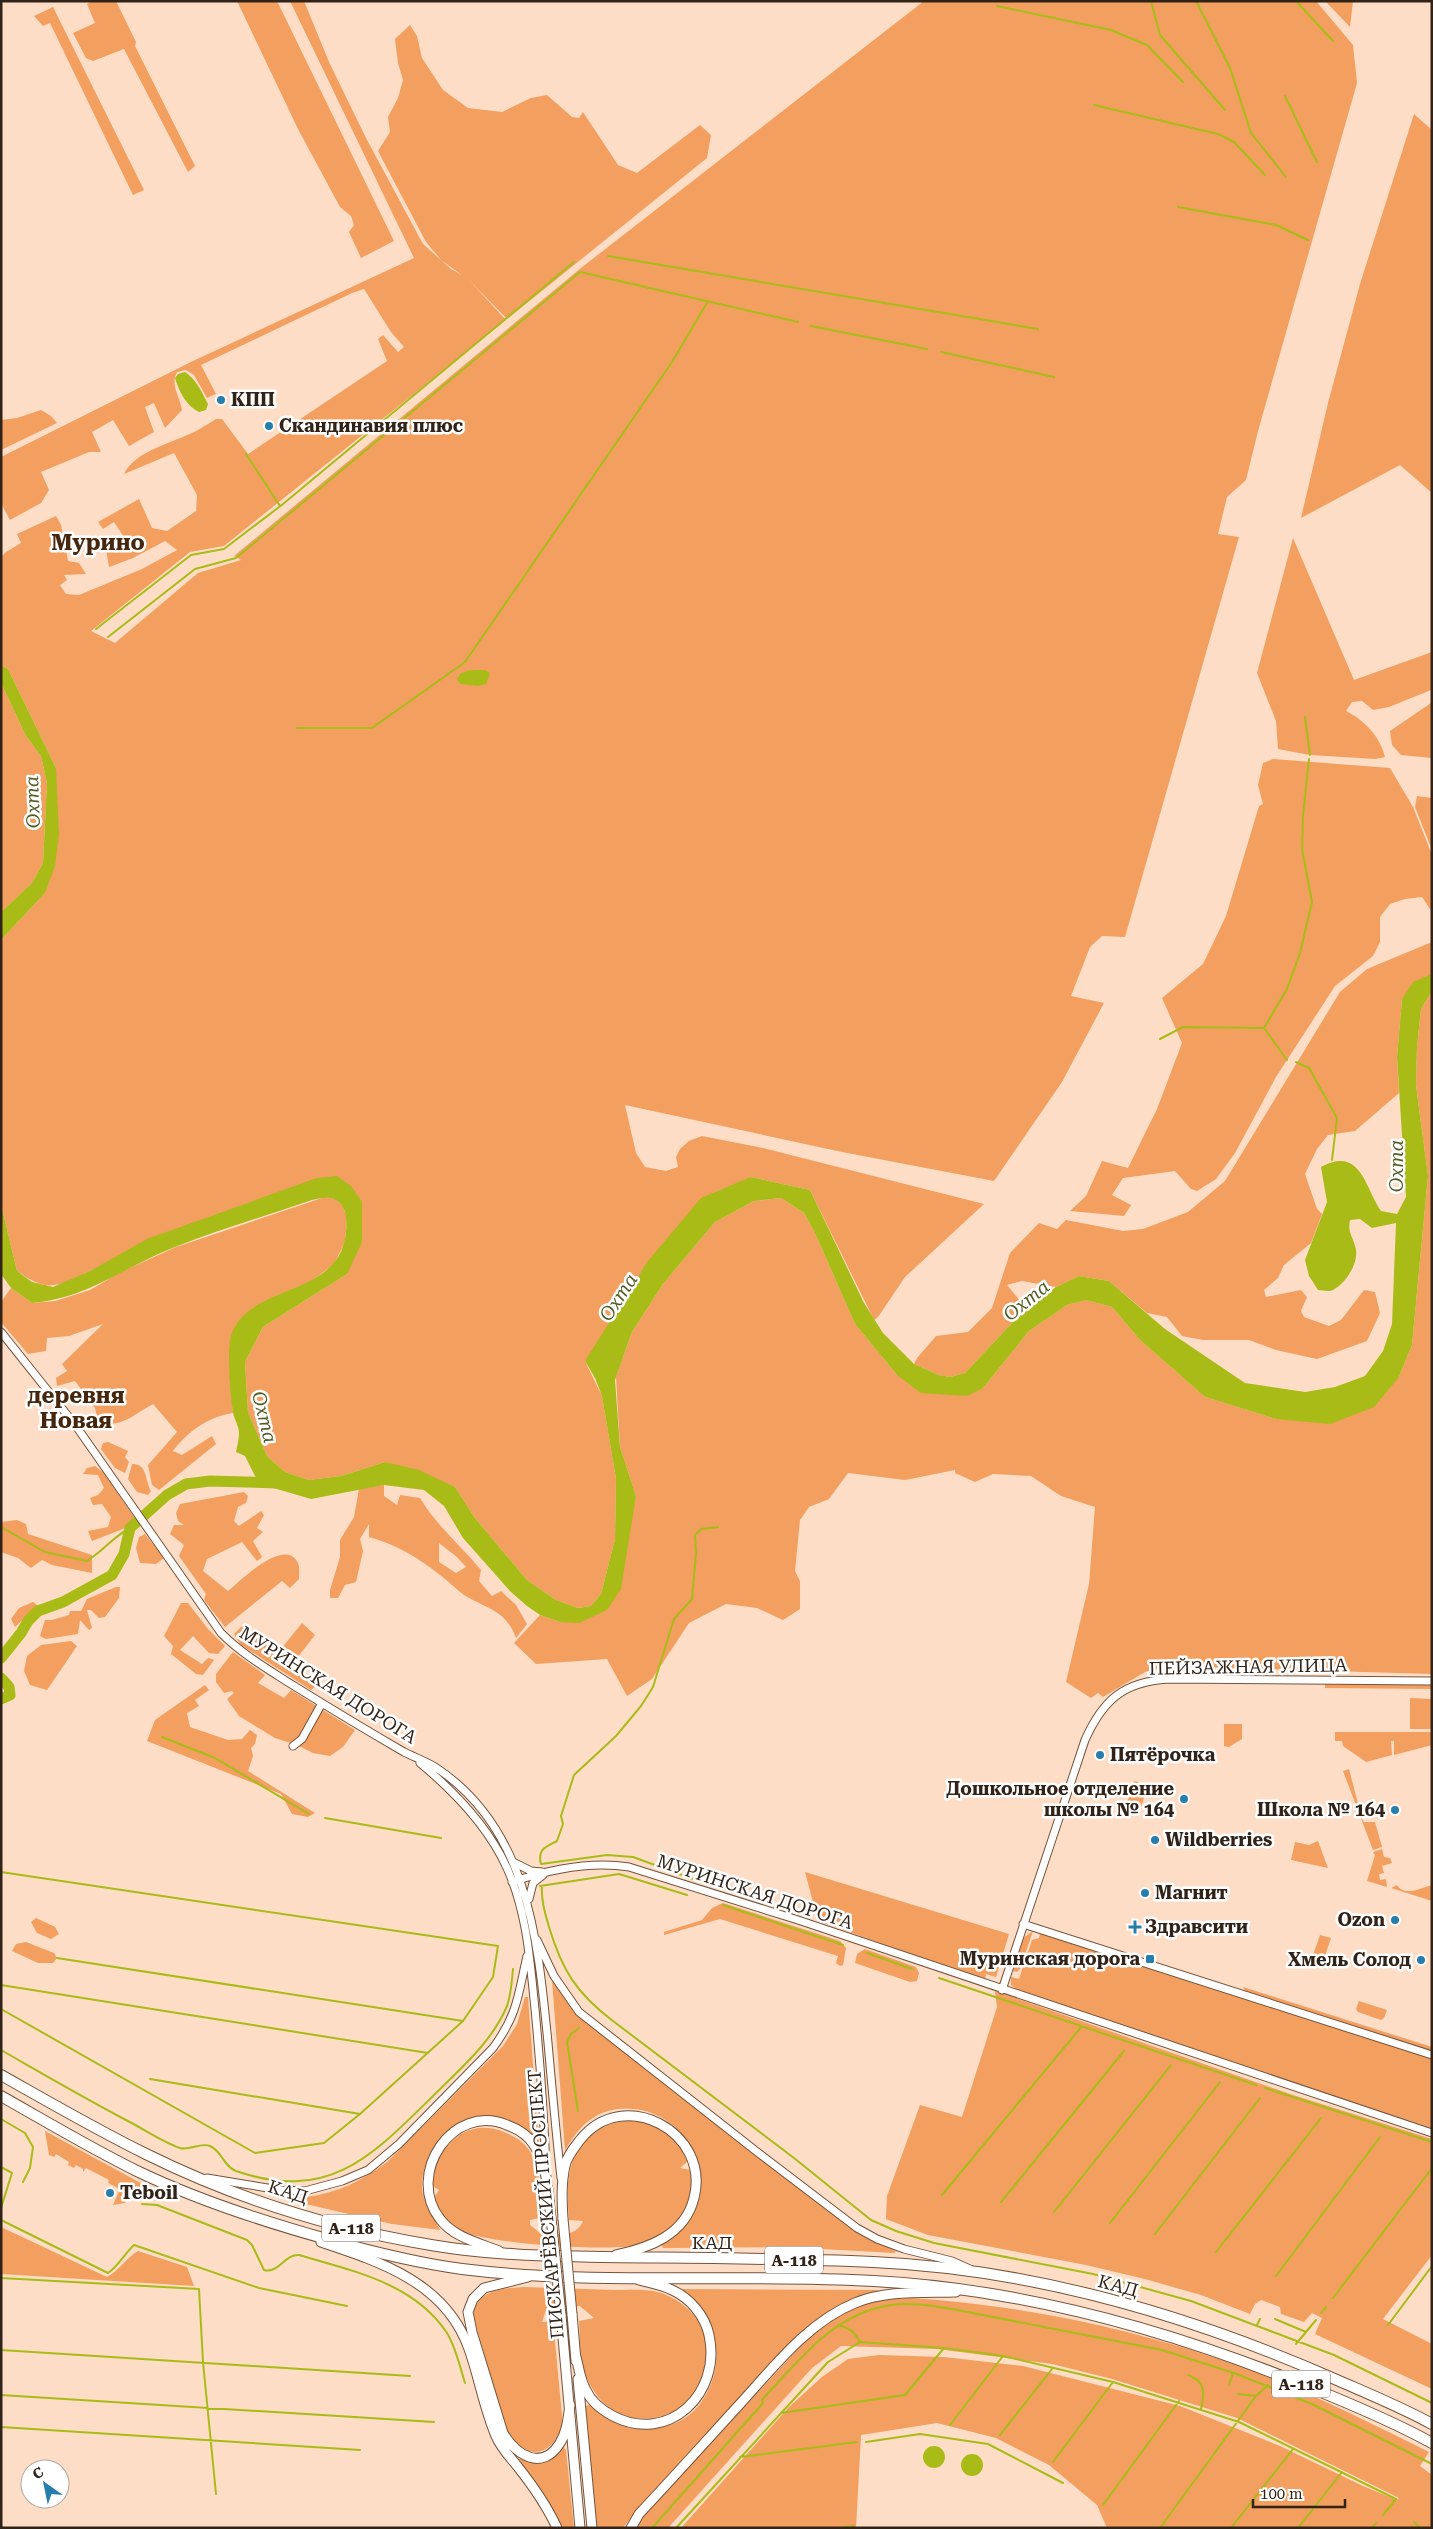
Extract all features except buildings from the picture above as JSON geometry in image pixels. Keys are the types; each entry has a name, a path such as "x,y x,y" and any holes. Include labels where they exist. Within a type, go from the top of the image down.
{"highway":[{"name":"КАД","path":"1,2076 104,2133 151,2156 248,2196 339,2225 432,2245 508,2255 878,2262 982,2274 1084,2294 1179,2320 1296,2362 1408,2411 1432,2424"},
{"name":"КАД","path":"1,2096 141,2173 194,2196 277,2225 403,2259 460,2269 534,2276 632,2278 782,2277 877,2281 975,2292 1082,2310 1165,2334 1288,2378 1398,2424 1432,2443"}],"main road":[{"path":"562,2191 565,2165 573,2148 584,2135 604,2120 626,2116 651,2119 671,2131 688,2150 694,2164 698,2182 693,2204 680,2225 667,2236 650,2245 606,2257"},
{"path":"508,2255 457,2234 439,2219 428,2192 430,2166 436,2150 457,2129 472,2122 486,2120 500,2122 523,2133 531,2140 536,2147 546,2179"},
{"name":"ПИСКАРЁВСКИЙ ПРОСПЕКТ","path":"546,2179 570,2405 580,2528"},
{"name":"ПИСКАРЁВСКИЙ ПРОСПЕКТ","path":"562,2191 592,2528"},
{"path":"277,2225 388,2266 420,2284 446,2307 463,2333 497,2437 535,2489 557,2528"},
{"path":"534,2276 496,2283 477,2293 468,2312 472,2332 503,2433 515,2451 536,2459 554,2450 565,2432 570,2405"},
{"path":"576,2357 586,2392 597,2406 623,2421 641,2424 665,2421 686,2410 697,2400 703,2390 711,2365 712,2351 704,2321 686,2299 673,2290 632,2278"},
{"path":"631,2528 640,2514 758,2385 810,2331 833,2313 855,2302 883,2296 975,2292"}],"street":[{"name":"МУРИНСКАЯ ДОРОГА","path":"1,1332 76,1426 221,1633 247,1656 322,1703 442,1772 474,1802 495,1830 520,1879"},
{"name":"ПЕЙЗАЖНАЯ УЛИЦА","path":"1002,1990 1085,1740 1100,1710 1116,1695 1142,1683 1168,1679 1432,1681"},
{"path":"293,1746 302,1739 322,1703"},
{"name":"МУРИНСКАЯ ДОРОГА","path":"414,1757 442,1781 476,1818 500,1855 512,1882 593,1865 609,1864 629,1867 798,1920 1432,2133"},
{"path":"513,1862 531,1871 548,1873"},
{"path":"528,1904 533,1883 548,1873"},
{"name":"ПИСКАРЁВСКИЙ ПРОСПЕКТ","path":"520,1879 528,1904 541,1971 562,2191"},
{"name":"ПИСКАРЁВСКИЙ ПРОСПЕКТ","path":"512,1882 529,1949 543,2096 546,2179"},
{"path":"1023,1924 1432,2055"},
{"path":"535,1935 554,1976 580,2012 857,2228 877,2239 904,2249 952,2261 982,2274"},
{"path":"199,2177 280,2190 305,2191 342,2181 368,2170 398,2144 493,2048 506,2030 513,2014 523,1985 529,1949"}],"shaded area":[{"path":"92,1 116,1 136,42 135,46 195,166 188,172 124,49 93,61 86,58 73,33 95,23 87,4"},
{"path":"237,1 277,1 394,241 361,258 349,232 354,225 351,216 340,207 298,129"},
{"path":"290,1 304,1 329,62 366,138 423,244 451,269 462,275 441,260 426,242 378,151 390,132 388,117 398,98 403,80 398,63 395,39 410,25 417,36 422,58 443,90 468,108 502,112 531,98 547,95 572,117 579,118 583,112 618,165 637,173 700,125 711,135 707,158 507,319 467,278 506,320 224,546 190,552 91,631 115,643 198,573 241,560 234,556 581,268 924,1 1316,1 1353,45 1357,83 1258,431 1246,480 1227,497 1218,534 1239,537 1125,937 1102,936 1090,947 1071,996 1104,1003 1062,1082 994,1181 842,1152 625,1105 636,1153 645,1167 666,1171 678,1167 676,1157 680,1149 689,1141 702,1136 763,1148 984,1204 905,1277 874,1320 810,1190 751,1177 585,1361 602,1396 616,1479 615,1539 601,1594 591,1606 578,1608 556,1600 527,1580 475,1518 455,1487 385,1462 341,1476 309,1480 285,1472 267,1456 248,1412 245,1362 263,1327 347,1274 351,1186 92,1270 71,1280 54,1285 38,1283 17,1271 1,1204 1,940 45,893 56,768 8,669 1,665 1,557 21,543 17,534 56,516 61,525 68,561 79,563 86,574 64,575 67,580 60,585 66,594 79,595 142,569 177,550 165,541 133,558 109,567 106,549 124,537 114,522 103,529 98,522 139,499 152,528 167,531 196,511 197,495 174,453 124,474 135,460 151,450 193,433 216,419 222,419 248,454 387,361 378,339 383,335 398,352 404,347 391,332 364,289 352,293 201,365 216,394 207,398 194,375 186,370 177,372 175,386 182,410 165,428 154,403 145,407 154,432 129,446 113,420 92,432 101,452 89,452 41,472 49,490 41,503 10,520 1,503 1,457 193,361 414,258"},
{"path":"1326,1 1353,1 1350,27 1327,3"},
{"path":"53,7 144,190 133,195 50,23 43,26 34,16"},
{"path":"1414,114 1432,130 1432,493 1400,465 1301,518 1328,403 1360,284"},
{"path":"185,372 196,382 201,390 208,404 206,410 199,412 194,409 181,393 175,378 178,374"},
{"path":"41,410 51,416 57,423 1,450 1,420 17,418"},
{"path":"1293,538 1354,680 1432,652 1432,758 1401,755 1392,745 1390,731 1431,703 1431,690 1389,707 1373,710 1362,701 1352,702 1346,711 1365,724 1379,742 1385,757 1375,759 1310,755 1278,749 1276,721 1257,673"},
{"path":"1,665 8,669 56,768 59,835 55,866 45,893 1,940 1,912 32,883 43,863 47,783 41,756 26,736 1,683"},
{"path":"471,670 485,670 490,673 486,684 478,686 460,684 457,679 461,673"},
{"path":"1,683 26,736 41,756 47,783 43,863 32,883 1,912"},
{"path":"1273,759 1390,768 1413,807 1432,855 1432,912 1422,897 1405,899 1390,904 1380,917 1380,942 1373,956 1335,986 1276,1077 1235,1153 1216,1179 1197,1191 1191,1189 1175,1171 1123,1178 1112,1195 1131,1205 1124,1216 1070,1211 1086,1196 1102,1161 1128,1168 1157,1109 1182,1043 1162,998 1203,964 1226,916 1259,806 1263,804 1258,785 1263,763"},
{"path":"1417,796 1432,798 1432,850 1415,807"},
{"path":"1432,942 1432,974 1402,999 1397,1057 1399,1093 1355,1131 1328,1135 1317,1149 1305,1174 1317,1209 1322,1214 1311,1243 1284,1265 1278,1278 1264,1290 1266,1297 1301,1290 1307,1297 1301,1311 1304,1317 1329,1326 1341,1320 1364,1290 1375,1292 1380,1313 1367,1341 1317,1359 1276,1350 1249,1340 1203,1340 1182,1336 1167,1317 1147,1313 1109,1281 1079,1276 1056,1287 1022,1281 1007,1285 1026,1308 965,1373 950,1377 939,1375 914,1364 936,1336 968,1332 992,1308 1010,1253 1039,1223 1057,1229 1066,1220 1123,1231 1143,1229 1188,1212 1225,1181 1340,992 1367,969"},
{"path":"1432,974 1432,991 1421,1009 1417,1047 1416,1085 1428,1176 1412,1345 1399,1377 1374,1407 1330,1424 1276,1419 1205,1397 1140,1340 1112,1307 1086,1300 1067,1305 1029,1331 983,1388 967,1396 921,1393 897,1375 855,1324 814,1231 804,1213 781,1198 754,1201 715,1222 663,1284 632,1332 615,1380 620,1447 636,1496 621,1589 607,1610 579,1623 560,1622 540,1615 527,1606 511,1592 463,1538 444,1506 424,1490 384,1485 311,1499 270,1487 255,1476 245,1456 236,1452 239,1433 231,1395 229,1362 231,1336 241,1319 255,1306 311,1280 328,1269 340,1253 346,1232 345,1213 337,1200 327,1198 312,1200 209,1234 157,1255 105,1281 71,1295 52,1300 32,1303 11,1288 1,1274 1,1204 17,1271 32,1282 53,1287 92,1270 147,1239 317,1178 337,1176 351,1186 362,1202 362,1242 347,1274 263,1327 245,1362 248,1412 267,1456 285,1472 309,1480 341,1476 385,1462 419,1470 455,1487 475,1518 527,1580 556,1600 578,1608 591,1606 601,1594 615,1539 616,1479 602,1396 595,1378 585,1361 648,1261 701,1198 751,1177 810,1190 864,1303 883,1333 914,1364 939,1375 950,1377 965,1373 1026,1308 1056,1287 1079,1276 1109,1281 1165,1329 1245,1383 1305,1392 1335,1387 1365,1376 1383,1351 1392,1324 1396,1223 1372,1228 1360,1219 1350,1220 1350,1232 1356,1250 1355,1261 1347,1278 1333,1290 1318,1290 1309,1276 1305,1260 1327,1202 1321,1167 1334,1162 1345,1161 1353,1165 1366,1181 1381,1211 1397,1214 1406,1197 1397,1057 1402,999 1413,982"},
{"path":"1432,991 1432,1674 1165,1666 1145,1672 1103,1697 1098,1693 1091,1698 1066,1682 1089,1584 1095,1507 1061,1496 1031,1476 993,1474 975,1482 955,1473 955,1470 905,1480 848,1473 829,1499 809,1507 800,1520 795,1571 800,1581 800,1609 783,1620 757,1608 726,1604 689,1623 652,1679 627,1696 607,1659 536,1664 514,1643 540,1615 560,1622 607,1610 636,1496 620,1447 616,1377 632,1332 663,1284 715,1222 754,1201 781,1198 804,1213 814,1231 855,1324 897,1375 983,1388 1029,1331 1067,1305 1086,1300 1112,1307 1140,1340 1205,1397 1276,1419 1399,1377 1412,1345 1428,1176 1416,1085 1421,1009"},
{"path":"325,1197 336,1199 343,1206 347,1219 345,1242 334,1264 310,1282 266,1301 230,1365 233,1413 215,1418 199,1426 185,1437 173,1451 182,1455 212,1436 216,1444 159,1490 152,1485 148,1465 177,1432 153,1404 127,1420 106,1424 98,1421 95,1408 75,1381 57,1386 56,1378 67,1371 62,1364 103,1324 69,1336 47,1338 46,1351 28,1354 1,1322 1,1302 11,1288 32,1303 55,1301 90,1290 121,1272 176,1247"},
{"path":"108,1442 128,1451 125,1457 129,1462 125,1473 115,1468 101,1449 103,1443"},
{"path":"132,1464 137,1464 143,1469 151,1491 148,1495 137,1492 128,1479"},
{"path":"95,1466 103,1472 136,1520 128,1527 92,1541 88,1531 108,1527 111,1517 102,1504 93,1505 90,1498 98,1495 104,1488 98,1475 83,1474 87,1468"},
{"path":"384,1485 384,1496 397,1505 400,1495 420,1498 441,1526 481,1570 479,1581 492,1596 501,1591 516,1605 527,1624 516,1638 507,1621 495,1611 464,1595 415,1557 369,1537 369,1524 360,1539 363,1551 356,1582 345,1585 338,1598 330,1598 330,1590 340,1557 340,1540 354,1517 359,1489","holes":["439,1543 466,1567 456,1573 439,1562"]},
{"path":"244,1492 248,1496 246,1503 238,1507 234,1521 239,1526 261,1511 264,1515 257,1528 263,1532 253,1541 262,1557 257,1561 242,1542 207,1559 203,1571 228,1591 263,1563 273,1557 283,1555 292,1556 298,1563 299,1579 290,1588 282,1581 225,1627 204,1600 206,1594 179,1556 184,1545 170,1534 174,1525 184,1525 178,1521 176,1513 180,1504"},
{"path":"17,1520 26,1524 28,1534 92,1555 92,1573 52,1565 42,1560 31,1568 18,1558 1,1552 1,1522"},
{"path":"145,1534 164,1558 156,1564 140,1563 136,1548 139,1537"},
{"path":"120,1587 119,1598 105,1617 99,1618 91,1610 87,1610 92,1628 89,1630 80,1620 78,1634 46,1639 40,1636 45,1620 69,1615 70,1611 81,1611 87,1599"},
{"path":"33,1602 41,1608 28,1615 15,1627 11,1619 19,1608"},
{"path":"181,1603 188,1603 208,1629 225,1646 218,1654 209,1653 193,1636 180,1650 202,1664 208,1658 214,1660 203,1675 196,1674 171,1654 173,1646 164,1636"},
{"path":"302,1623 315,1635 290,1667 315,1687 311,1690 241,1645 234,1634 243,1625 277,1654"},
{"path":"71,1641 77,1646 47,1690 30,1685 24,1671 27,1656 41,1645"},
{"path":"233,1652 265,1675 258,1683 284,1698 291,1690 355,1730 343,1747 330,1756 313,1753 297,1745 275,1738 239,1716 227,1699 234,1693 232,1691 224,1693 216,1682 216,1674"},
{"path":"1325,1683 1432,1684 1432,1689 1325,1688"},
{"path":"205,1685 209,1690 195,1700 199,1706 187,1713 190,1727 228,1740 242,1739 250,1730 257,1735 255,1744 251,1748 253,1756 248,1771 315,1813 308,1817 292,1814 281,1794 147,1741 155,1720"},
{"path":"1410,1698 1432,1699 1432,1729 1410,1729"},
{"path":"1224,1724 1242,1724 1242,1739 1229,1747 1224,1746"},
{"path":"1335,1732 1432,1732 1432,1745 1394,1755 1394,1741 1391,1741 1392,1755 1366,1762 1343,1746 1342,1741 1335,1741"},
{"path":"1349,1769 1362,1819 1364,1822 1375,1822 1382,1847 1373,1850 1343,1771"},
{"path":"1134,1781 1148,1785 1141,1807 1127,1803"},
{"path":"1318,1841 1328,1868 1291,1860 1295,1842 1309,1845"},
{"path":"1382,1849 1384,1857 1390,1858 1392,1863 1382,1866 1384,1873 1379,1874 1380,1880 1386,1879 1387,1887 1367,1881 1375,1855 1373,1852"},
{"path":"805,1872 1009,1934 996,1977 986,1974 985,1979 981,1979 818,1921"},
{"path":"1397,1885 1400,1889 1408,1891 1432,1885 1432,1901 1391,1888"},
{"path":"723,1903 840,1941 846,1948 843,1965 840,1966 836,1963 838,1956 720,1919 664,1935 664,1932 702,1920 712,1908"},
{"path":"36,1918 55,1927 59,1934 51,1939 37,1933 31,1922"},
{"path":"1033,1931 1020,1969 1017,1972 1013,1971 1023,1938"},
{"path":"1040,1933 1432,2059 1432,2128 1020,1992 1011,1985 1011,1977 1019,1979 1032,1940 1039,1938"},
{"path":"1320,1935 1331,1938 1322,1965 1311,1961"},
{"path":"26,1942 54,1953 57,1958 53,1963 38,1963 12,1951 16,1944"},
{"path":"865,1949 916,1967 919,1973 917,1981 910,1982 855,1963 857,1954"},
{"path":"552,1980 574,2011 600,2033 820,2205 859,2233 896,2251 894,2253 786,2247 663,2248 661,2244 685,2226 696,2207 699,2199 701,2179 697,2160 689,2142 676,2128 660,2117 642,2110 622,2109 596,2116 585,2124 565,2150"},
{"path":"1243,1987 1432,2047 1432,2051 1245,1991"},
{"path":"995,1991 1290,2094 1432,2139 1432,2255 1383,2319 1432,2344 1432,2389 1315,2334 1322,2318 1312,2313 1304,2322 1281,2314 1280,2307 1261,2300 1255,2304 1250,2314 1201,2295 1145,2279 1086,2265 928,2235 886,2219 887,2196 920,2105 962,2117 997,2007"},
{"path":"525,1997 528,1997 539,2146 522,2131 487,2122 469,2120 459,2123 450,2129 429,2156 425,2167 422,2188 424,2199 440,2230 392,2224 284,2199 283,2197 289,2196 306,2197 328,2193 359,2180 387,2162 503,2046 517,2024"},
{"path":"1359,2001 1387,2010 1384,2018 1381,2020 1358,2012 1356,2009"},
{"path":"634,2120 651,2125 673,2139 688,2161 680,2168 691,2170 690,2194 682,2214 668,2231 648,2243 610,2248 548,2246 488,2238 466,2233 452,2227 443,2217 433,2199 439,2190 431,2185 434,2172 446,2148 454,2139 465,2132 477,2128 490,2128 518,2139 527,2147 533,2157 540,2182 543,2217 530,2220 530,2225 540,2233 571,2233 580,2227 583,2221 569,2220 568,2183 571,2167 577,2152 585,2140 597,2130 613,2123"},
{"path":"45,2131 148,2187 130,2195 125,2203 113,2205 120,2189 108,2183 109,2180 86,2168 83,2172 83,2169 76,2165 74,2168 68,2165 69,2162 56,2154 54,2157 49,2155"},
{"path":"1,2227 107,2277 138,2251 187,2267 194,2286 1,2274"},
{"path":"524,2287 646,2290 664,2294 679,2302 697,2319 705,2334 707,2343 707,2369 698,2391 682,2407 662,2416 640,2418 618,2413 599,2398 583,2367 579,2321 594,2318 580,2306 550,2308 546,2310 542,2322 553,2321 563,2426 551,2445 544,2450 528,2451 513,2439 506,2429 473,2316 479,2301 492,2292"},
{"path":"682,2289 878,2290 841,2305 824,2314 808,2326 635,2512 623,2528 596,2528 585,2406 589,2405 605,2416 622,2424 640,2428 657,2428 674,2424 688,2416 701,2402 711,2384 716,2356 712,2328 703,2312"},
{"path":"911,2298 994,2306 1117,2329 1236,2365 1309,2394 1429,2452 1420,2466 1432,2475 1432,2528 1107,2528 1097,2505 1049,2465 996,2438 937,2423 861,2435 856,2528 681,2528 789,2407 822,2377 848,2359 879,2355 944,2357 1023,2366 1180,2406 1280,2446 1363,2486 1397,2500 1399,2498 1237,2418 1112,2379 1052,2364 937,2349 841,2346 812,2368 668,2528 635,2528 641,2518 811,2335 835,2317 858,2306"},
{"path":"562,2446 566,2450 574,2528 561,2528 551,2507 516,2458 537,2462"},
{"path":"934,2446 942,2449 945,2457 942,2465 934,2468 926,2465 923,2457 926,2449"},
{"path":"972,2454 980,2457 983,2465 980,2473 972,2476 964,2473 961,2465 964,2457"}],"waterway":[{"path":"1151,1 1160,35 1225,110"},
{"path":"1196,1 1230,68 1251,133 1286,177"},
{"path":"1296,1 1333,41"},
{"path":"997,6 1111,30 1147,45 1183,82"},
{"path":"1285,96 1317,162"},
{"path":"1094,105 1218,134 1234,142 1265,175"},
{"path":"1178,207 1276,225 1308,240"},
{"path":"608,256 1038,329"},
{"path":"96,629 191,555 224,549 283,504 574,262"},
{"path":"108,637 195,569 236,558 580,272 798,322"},
{"path":"297,728 372,728 465,662 672,362 708,301"},
{"path":"811,326 927,349"},
{"path":"941,352 1054,377"},
{"path":"246,454 280,506"},
{"path":"1305,717 1310,755"},
{"path":"1287,1060 1264,1028 1287,989 1300,953 1312,902 1302,849 1303,816 1309,759"},
{"path":"1160,1039 1183,1027 1264,1028"},
{"path":"1296,1062 1309,1068 1337,1118 1332,1160"},
{"path":"1,1658 28,1621 38,1611 63,1602 112,1575 124,1554 130,1528 167,1495 186,1484 210,1481 278,1483"},
{"path":"1,1527 45,1552 87,1561 130,1528"},
{"path":"704,1883 633,1857 607,1855 541,1864 540,1855 543,1849 557,1841 563,1824 561,1816 574,1775 616,1736 641,1706 653,1687 674,1619 692,1599 696,1553 695,1535 701,1529 718,1527"},
{"path":"1,1678 9,1687 10,1695 1,1699"},
{"path":"162,1737 215,1758 309,1814"},
{"path":"325,1818 441,1838"},
{"path":"1,1872 498,1946 493,1977 463,2021 360,2114 324,2143 255,2153 1,2009"},
{"path":"540,1886 619,1874 687,1895"},
{"path":"542,1886 545,1912 559,1956 572,1980 589,2001 794,2158 871,2220 896,2231 934,2243 1093,2274 1191,2301 1334,2355 1432,2403"},
{"path":"723,1905 843,1945"},
{"path":"867,1953 912,1969"},
{"path":"57,1958 463,2021"},
{"path":"1,2050 173,2145 184,2149 202,2145 210,2146 218,2152 228,2166 236,2171 269,2179 297,2181 323,2177 346,2168 368,2155 390,2138 454,2076 484,2043 501,2019 508,2002 513,1969"},
{"path":"939,1978 1256,2085"},
{"path":"1,1985 428,2053"},
{"path":"942,2195 1082,2026"},
{"path":"578,2111 567,2042 571,2034 579,2028"},
{"path":"1001,2202 1124,2051"},
{"path":"1054,2212 1171,2065"},
{"path":"150,2079 360,2114"},
{"path":"1110,2223 1220,2082"},
{"path":"1265,2088 1432,2142"},
{"path":"1155,2234 1260,2098"},
{"path":"1216,2252 1321,2118"},
{"path":"1,2119 25,2133 33,2147 30,2168 23,2182"},
{"path":"1276,2276 1380,2137"},
{"path":"1,2167 12,2173 1,2208"},
{"path":"1333,2298 1432,2168"},
{"path":"142,2204 157,2205 247,2240 252,2245 264,2270 278,2267 290,2257 299,2255 381,2281 400,2291 418,2302 447,2333 465,2383"},
{"path":"1,2220 108,2273 134,2245 259,2288 347,2306"},
{"path":"1388,2325 1432,2266"},
{"path":"1,2278 199,2289 203,2362 216,2494"},
{"path":"652,2528 763,2403 762,2400 819,2340 852,2318 871,2310 899,2304 952,2309 1162,2350 1234,2373 1314,2405 1432,2464"},
{"path":"1321,2313 1326,2307"},
{"path":"1257,2325 1260,2319"},
{"path":"1275,2319 1306,2332"},
{"path":"1296,2344 1316,2320"},
{"path":"838,2325 851,2331 860,2342"},
{"path":"676,2528 828,2362 860,2342 944,2348 1003,2356 1113,2382 1239,2422 1396,2499 1383,2515"},
{"path":"781,2413 905,2395 944,2348"},
{"path":"1,2350 410,2376"},
{"path":"950,2425 1003,2356"},
{"path":"1000,2435 1052,2369"},
{"path":"1229,2385 1233,2373"},
{"path":"1188,2375 1194,2377 1201,2384 1203,2392 1201,2409"},
{"path":"1053,2462 1113,2382"},
{"path":"1160,2528 1256,2396 1268,2385"},
{"path":"1238,2394 1256,2396"},
{"path":"1,2395 434,2422"},
{"path":"1103,2505 1179,2401"},
{"path":"1,2427 360,2450"},
{"path":"866,2442 920,2434 988,2444 1063,2483"},
{"path":"740,2457 857,2442"},
{"path":"1231,2528 1293,2449"},
{"path":"1298,2528 1342,2472"},
{"path":"1414,2522 1420,2528"},
{"path":"1372,2528 1376,2523"},
{"path":"839,2528 854,2526"}],"place":[{"name":"КПП","path":"221,400"},
{"name":"Скандинавия плюс","path":"269,426"},
{"name":"Пятёрочка","path":"1100,1755"},
{"name":"Дошкольное отделение школы № 164","path":"1184,1799"},
{"name":"Школа № 164","path":"1395,1810"},
{"name":"Wildberries","path":"1155,1840"},
{"name":"Магнит","path":"1145,1893"},
{"name":"Ozon","path":"1395,1920"},
{"name":"Здравсити","path":"1135,1927"},
{"name":"Муринская дорога","path":"1150,1959"},
{"name":"Хмель Солод","path":"1421,1960"},
{"name":"Teboil","path":"110,2193"}],"district":[{"name":"Мурино","path":"98,542"},
{"name":"деревня Новая","path":"76,1408"}],"water label":[{"name":"Охта","path":"32,802"},
{"name":"Охта","path":"1396,1166"},
{"name":"Охта","path":"618,1297"},
{"name":"Охта","path":"1026,1300"},
{"name":"Охта","path":"265,1417"}]}
